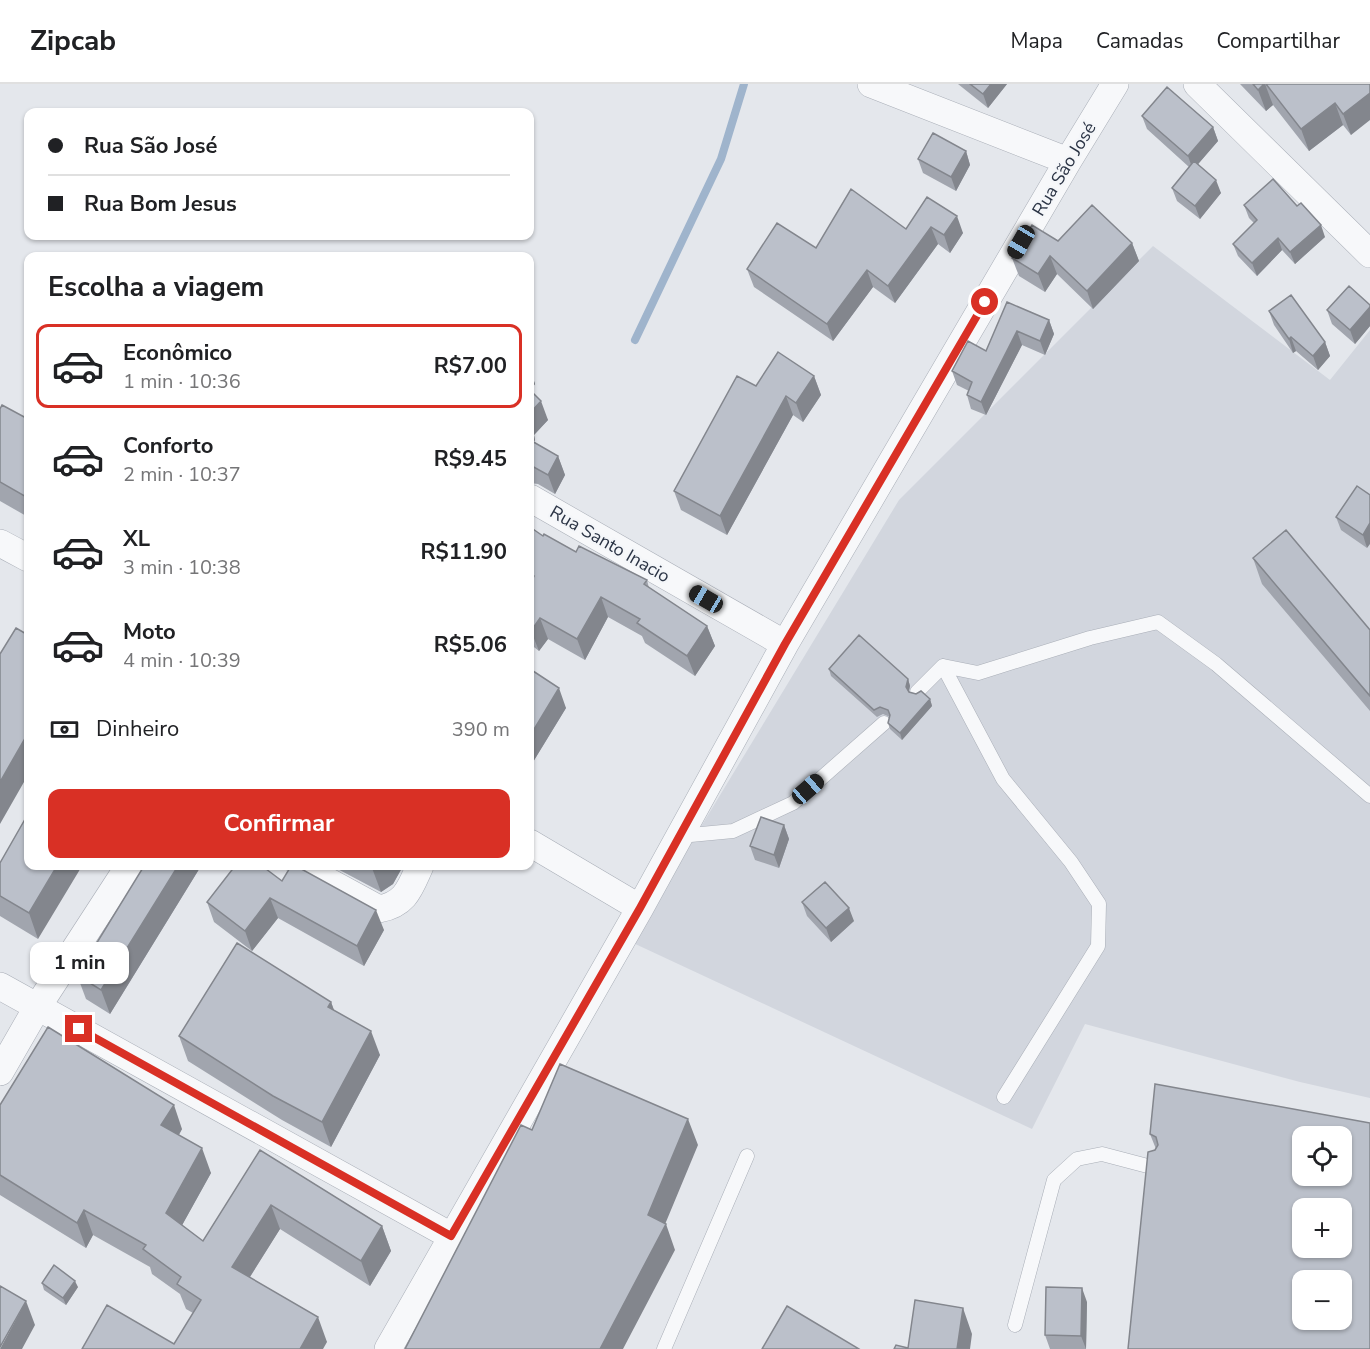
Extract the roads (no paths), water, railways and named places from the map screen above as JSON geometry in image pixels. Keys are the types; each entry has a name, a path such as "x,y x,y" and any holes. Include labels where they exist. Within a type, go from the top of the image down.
{"street":[{"path":"871,84 1068,161"},
{"name":"Rua São José","path":"388,1349 640,908 785,644 1068,161 1116,84"},
{"path":"1197,84 1370,254"},
{"name":"Rua Santo Inacio","path":"534,500 785,644"},
{"path":"0,543 24,556"},
{"path":"534,845 640,908"},
{"path":"0,1072 38,1006 126,870"},
{"path":"307,870 379,909 391,907 404,898 418,870"},
{"path":"0,986 451,1236"}],"lane":[{"path":"942,666 978,673 1090,638 1158,622 1216,664 1370,796"},
{"path":"917,692 942,666"},
{"path":"942,666 1003,779 1071,862 1099,904 1098,946 1004,1096"},
{"path":"680,836 732,831 793,802 884,723"},
{"path":"1016,1325 1054,1180 1077,1159 1102,1154 1159,1168"},
{"path":"664,1349 747,1156"}],"waterway":[{"path":"635,340 721,159 744,84"}]}
